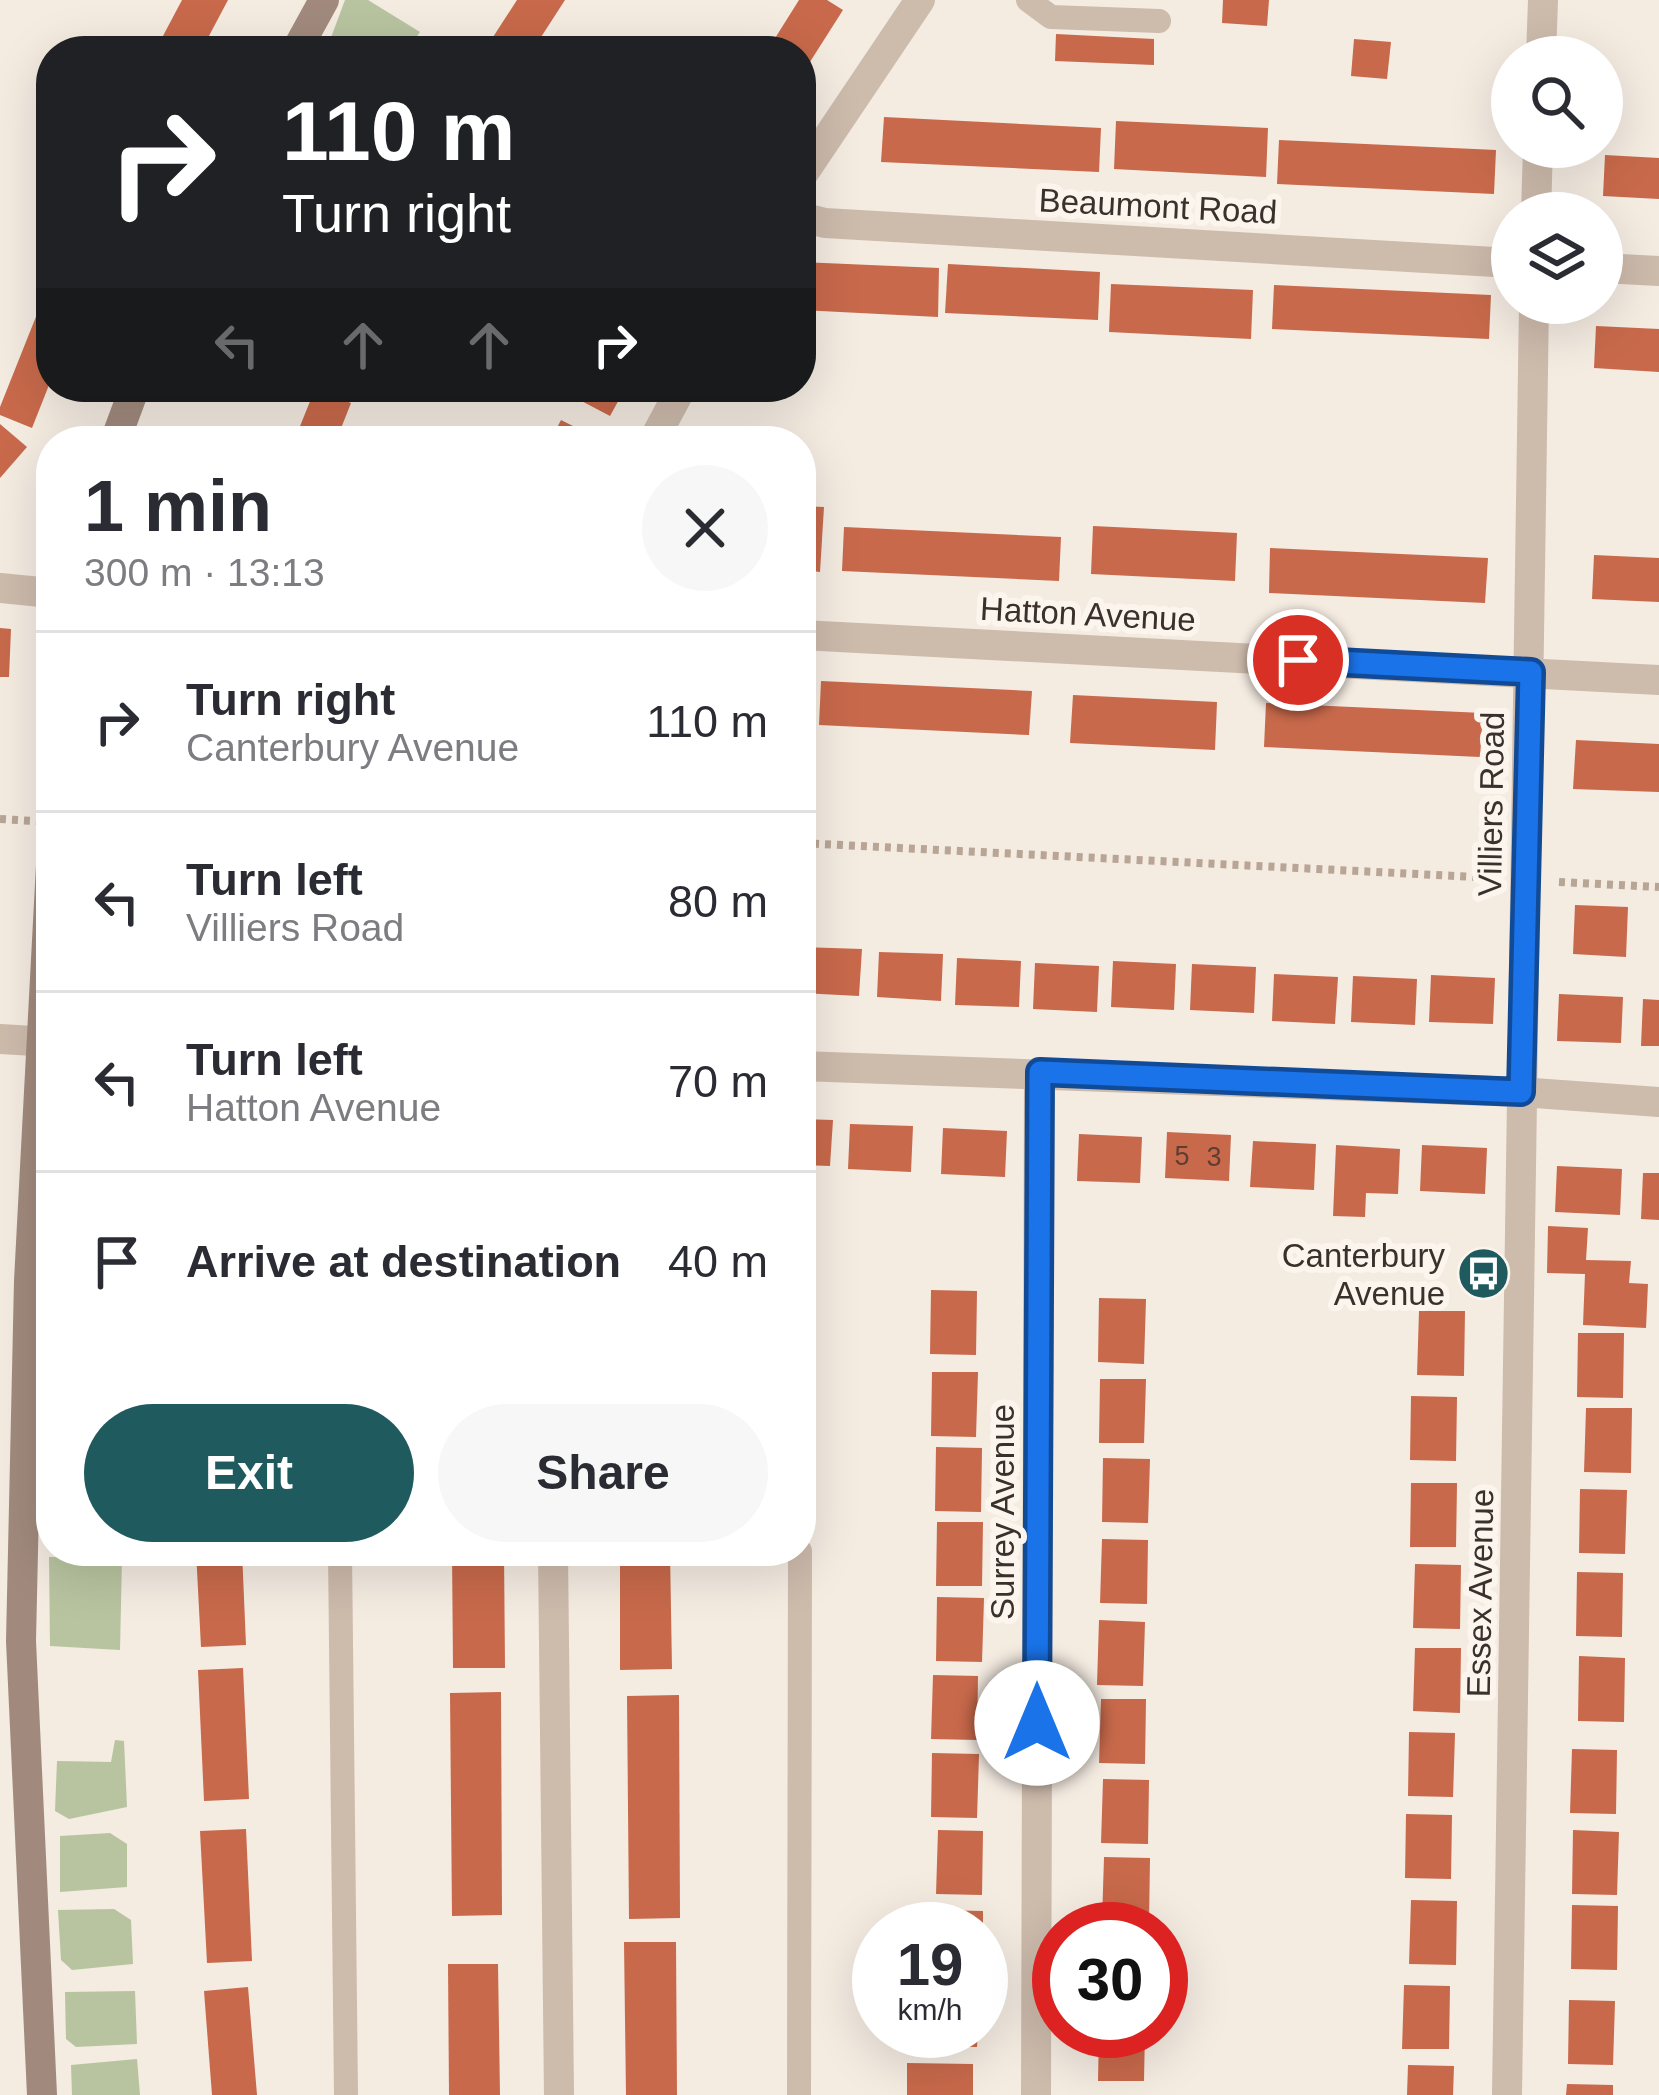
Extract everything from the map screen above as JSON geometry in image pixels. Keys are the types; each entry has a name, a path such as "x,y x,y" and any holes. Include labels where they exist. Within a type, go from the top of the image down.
{"street":[{"path":"304,36 324,0"},
{"path":"816,155 920,0"},
{"path":"1542,36 1543,0"},
{"name":"Beaumont Road","path":"816,221 1491,262"},
{"path":"1623,269 1659,272"},
{"name":"Villiers Road","path":"1521,1092 1534,324"},
{"path":"0,588 36,592"},
{"name":"Hatton Avenue","path":"816,636 1659,680"},
{"path":"0,1040 36,1042"},
{"path":"816,1066 1521,1092 1659,1102"},
{"name":"Surrey Avenue","path":"1036,2095 1040,1072"},
{"name":"Essex Avenue","path":"1507,2095 1521,1092"},
{"path":"36,1267 21,1641 42,2095"},
{"path":"554,1566 559,2095"}],"lane":[{"path":"1028,0 1051,17 1159,21"},
{"path":"340,1566 346,2095"},
{"path":"799,2095 800,1566"}],"path":[{"path":"0,819 36,821"},
{"path":"816,845 1659,887"}],"green space":[{"path":"345,0 368,0 420,32 417,36 332,36"},
{"path":"49,1566 122,1566 120,1650 50,1646"},
{"path":"115,1740 124,1741 127,1807 69,1819 55,1811 57,1761 111,1762"},
{"path":"110,1833 127,1844 127,1887 60,1892 60,1836"},
{"path":"114,1909 131,1920 133,1964 72,1970 61,1960 58,1910"},
{"path":"135,1991 137,2044 76,2047 66,2039 65,1992"},
{"path":"137,2059 140,2095 72,2095 71,2065"}],"building":[{"path":"182,0 228,0 209,36 163,36"},
{"path":"517,0 565,0 542,36 494,36"},
{"path":"799,0 827,0 843,10 816,52 816,36 776,36"},
{"path":"1223,0 1269,0 1267,26 1222,23"},
{"path":"1056,34 1154,39 1154,65 1055,61"},
{"path":"1354,39 1391,42 1387,79 1351,76"},
{"path":"884,117 1101,128 1099,172 881,162"},
{"path":"1116,121 1268,128 1266,177 1114,169"},
{"path":"1279,140 1491,150 1491,168 1495,168 1491,194 1277,184"},
{"path":"1623,156 1659,158 1659,199 1603,192 1604,168 1623,168"},
{"path":"816,263 939,268 938,317 816,311"},
{"path":"948,264 1100,272 1098,320 945,313"},
{"path":"1111,284 1253,290 1251,339 1109,332"},
{"path":"1274,285 1491,295 1489,339 1272,329"},
{"path":"36,317 36,402 42,402 32,428 0,415"},
{"path":"1596,326 1659,329 1659,372 1594,368"},
{"path":"310,402 351,403 342,426 300,426"},
{"path":"583,402 618,402 610,416"},
{"path":"0,424 27,447 0,478"},
{"path":"816,507 824,507 820,572 816,572"},
{"path":"1093,526 1237,533 1235,581 1091,574"},
{"path":"844,527 1061,537 1059,581 842,571"},
{"path":"1270,548 1488,558 1485,603 1269,593"},
{"path":"1594,555 1659,558 1659,602 1592,599"},
{"path":"0,628 11,629 9,677 0,677"},
{"path":"821,681 1032,691 1029,735 819,725"},
{"path":"1073,695 1217,702 1215,750 1070,743"},
{"path":"1266,703 1483,713 1480,757 1264,747"},
{"path":"1576,740 1659,744 1659,792 1573,789"},
{"path":"1575,905 1628,907 1626,957 1573,954"},
{"path":"816,947 862,949 859,996 816,994"},
{"path":"879,952 943,954 941,1001 877,997"},
{"path":"957,958 1021,961 1019,1007 955,1005"},
{"path":"1113,961 1176,964 1174,1010 1111,1007"},
{"path":"1035,963 1099,966 1097,1012 1033,1009"},
{"path":"1192,964 1256,967 1254,1013 1190,1010"},
{"path":"1274,974 1338,977 1335,1024 1272,1021"},
{"path":"1431,975 1495,978 1493,1024 1429,1022"},
{"path":"1353,976 1417,979 1415,1025 1351,1022"},
{"path":"1559,994 1623,997 1621,1043 1557,1041"},
{"path":"1643,999 1659,1000 1659,1046 1641,1046"},
{"path":"816,1119 833,1120 830,1166 816,1166"},
{"path":"850,1124 913,1126 911,1172 848,1169"},
{"path":"943,1128 1007,1131 1005,1177 941,1174"},
{"path":"1167,1132 1231,1135 1229,1181 1165,1178"},
{"path":"1079,1134 1142,1137 1140,1183 1077,1181"},
{"path":"1253,1141 1316,1144 1314,1190 1250,1187"},
{"path":"1336,1145 1400,1149 1398,1194 1366,1193 1365,1217 1333,1216"},
{"path":"1422,1145 1487,1148 1485,1194 1420,1191"},
{"path":"1557,1166 1622,1169 1620,1215 1555,1212"},
{"path":"1643,1173 1659,1173 1659,1220 1641,1219"},
{"path":"1548,1226 1588,1228 1586,1260 1631,1261 1629,1283 1648,1284 1646,1328 1583,1325 1585,1274 1547,1273"},
{"path":"931,1290 977,1291 976,1355 930,1354"},
{"path":"1099,1298 1146,1299 1144,1364 1098,1362"},
{"path":"1419,1311 1465,1311 1464,1376 1417,1375"},
{"path":"1578,1333 1624,1333 1623,1398 1577,1397"},
{"path":"932,1372 978,1372 976,1437 931,1436"},
{"path":"1100,1379 1146,1379 1144,1443 1099,1443"},
{"path":"1411,1396 1457,1397 1456,1461 1410,1460"},
{"path":"1586,1408 1632,1408 1631,1473 1584,1472"},
{"path":"936,1447 982,1448 981,1512 935,1511"},
{"path":"1103,1458 1150,1459 1148,1523 1102,1522"},
{"path":"1411,1483 1457,1483 1456,1547 1410,1547"},
{"path":"1580,1489 1627,1490 1625,1554 1579,1553"},
{"path":"937,1522 983,1522 982,1586 936,1586"},
{"path":"1102,1539 1148,1540 1147,1604 1100,1603"},
{"path":"1415,1564 1461,1565 1460,1629 1413,1628"},
{"path":"197,1566 243,1566 246,1645 201,1647"},
{"path":"452,1566 504,1566 505,1668 453,1668"},
{"path":"620,1566 670,1566 672,1669 620,1670"},
{"path":"1577,1572 1623,1573 1622,1637 1576,1636"},
{"path":"937,1597 984,1598 982,1662 936,1661"},
{"path":"1099,1620 1145,1622 1143,1686 1097,1685"},
{"path":"1415,1648 1461,1648 1460,1713 1413,1711"},
{"path":"1579,1656 1625,1658 1624,1722 1578,1721"},
{"path":"243,1668 249,1799 204,1801 198,1670"},
{"path":"933,1675 978,1676 977,1740 931,1739"},
{"path":"501,1692 502,1915 452,1916 450,1693"},
{"path":"679,1695 680,1918 629,1919 627,1696"},
{"path":"1101,1699 1146,1699 1145,1764 1099,1763"},
{"path":"1409,1732 1455,1733 1453,1797 1408,1796"},
{"path":"1572,1749 1617,1750 1616,1814 1570,1813"},
{"path":"932,1753 979,1754 977,1818 931,1817"},
{"path":"1103,1779 1149,1780 1148,1844 1101,1843"},
{"path":"1406,1814 1452,1815 1451,1879 1405,1878"},
{"path":"246,1829 252,1961 207,1963 200,1831"},
{"path":"938,1830 983,1831 982,1895 936,1894"},
{"path":"1573,1830 1619,1832 1617,1895 1572,1894"},
{"path":"1104,1857 1150,1858 1149,1902 1103,1902"},
{"path":"1411,1900 1457,1901 1456,1965 1409,1964"},
{"path":"1572,1905 1618,1906 1617,1970 1571,1969"},
{"path":"624,1942 676,1942 677,2095 626,2095"},
{"path":"448,1964 498,1964 500,2095 449,2095"},
{"path":"1404,1985 1450,1986 1449,2049 1402,2049"},
{"path":"248,1987 257,2095 212,2095 204,1991"},
{"path":"1569,2000 1615,2001 1613,2065 1568,2064"},
{"path":"1098,2058 1144,2058 1144,2081 1098,2081"},
{"path":"907,2063 973,2064 973,2095 907,2095"},
{"path":"1408,2065 1454,2066 1453,2095 1407,2095"},
{"path":"1567,2084 1613,2085 1613,2095 1566,2095"}],"place":[{"name":"Canterbury Avenue","path":"1484,1274"}],"route":[{"path":"1037,1723 1040,1072 1521,1092 1531,672 1298,660"}]}
